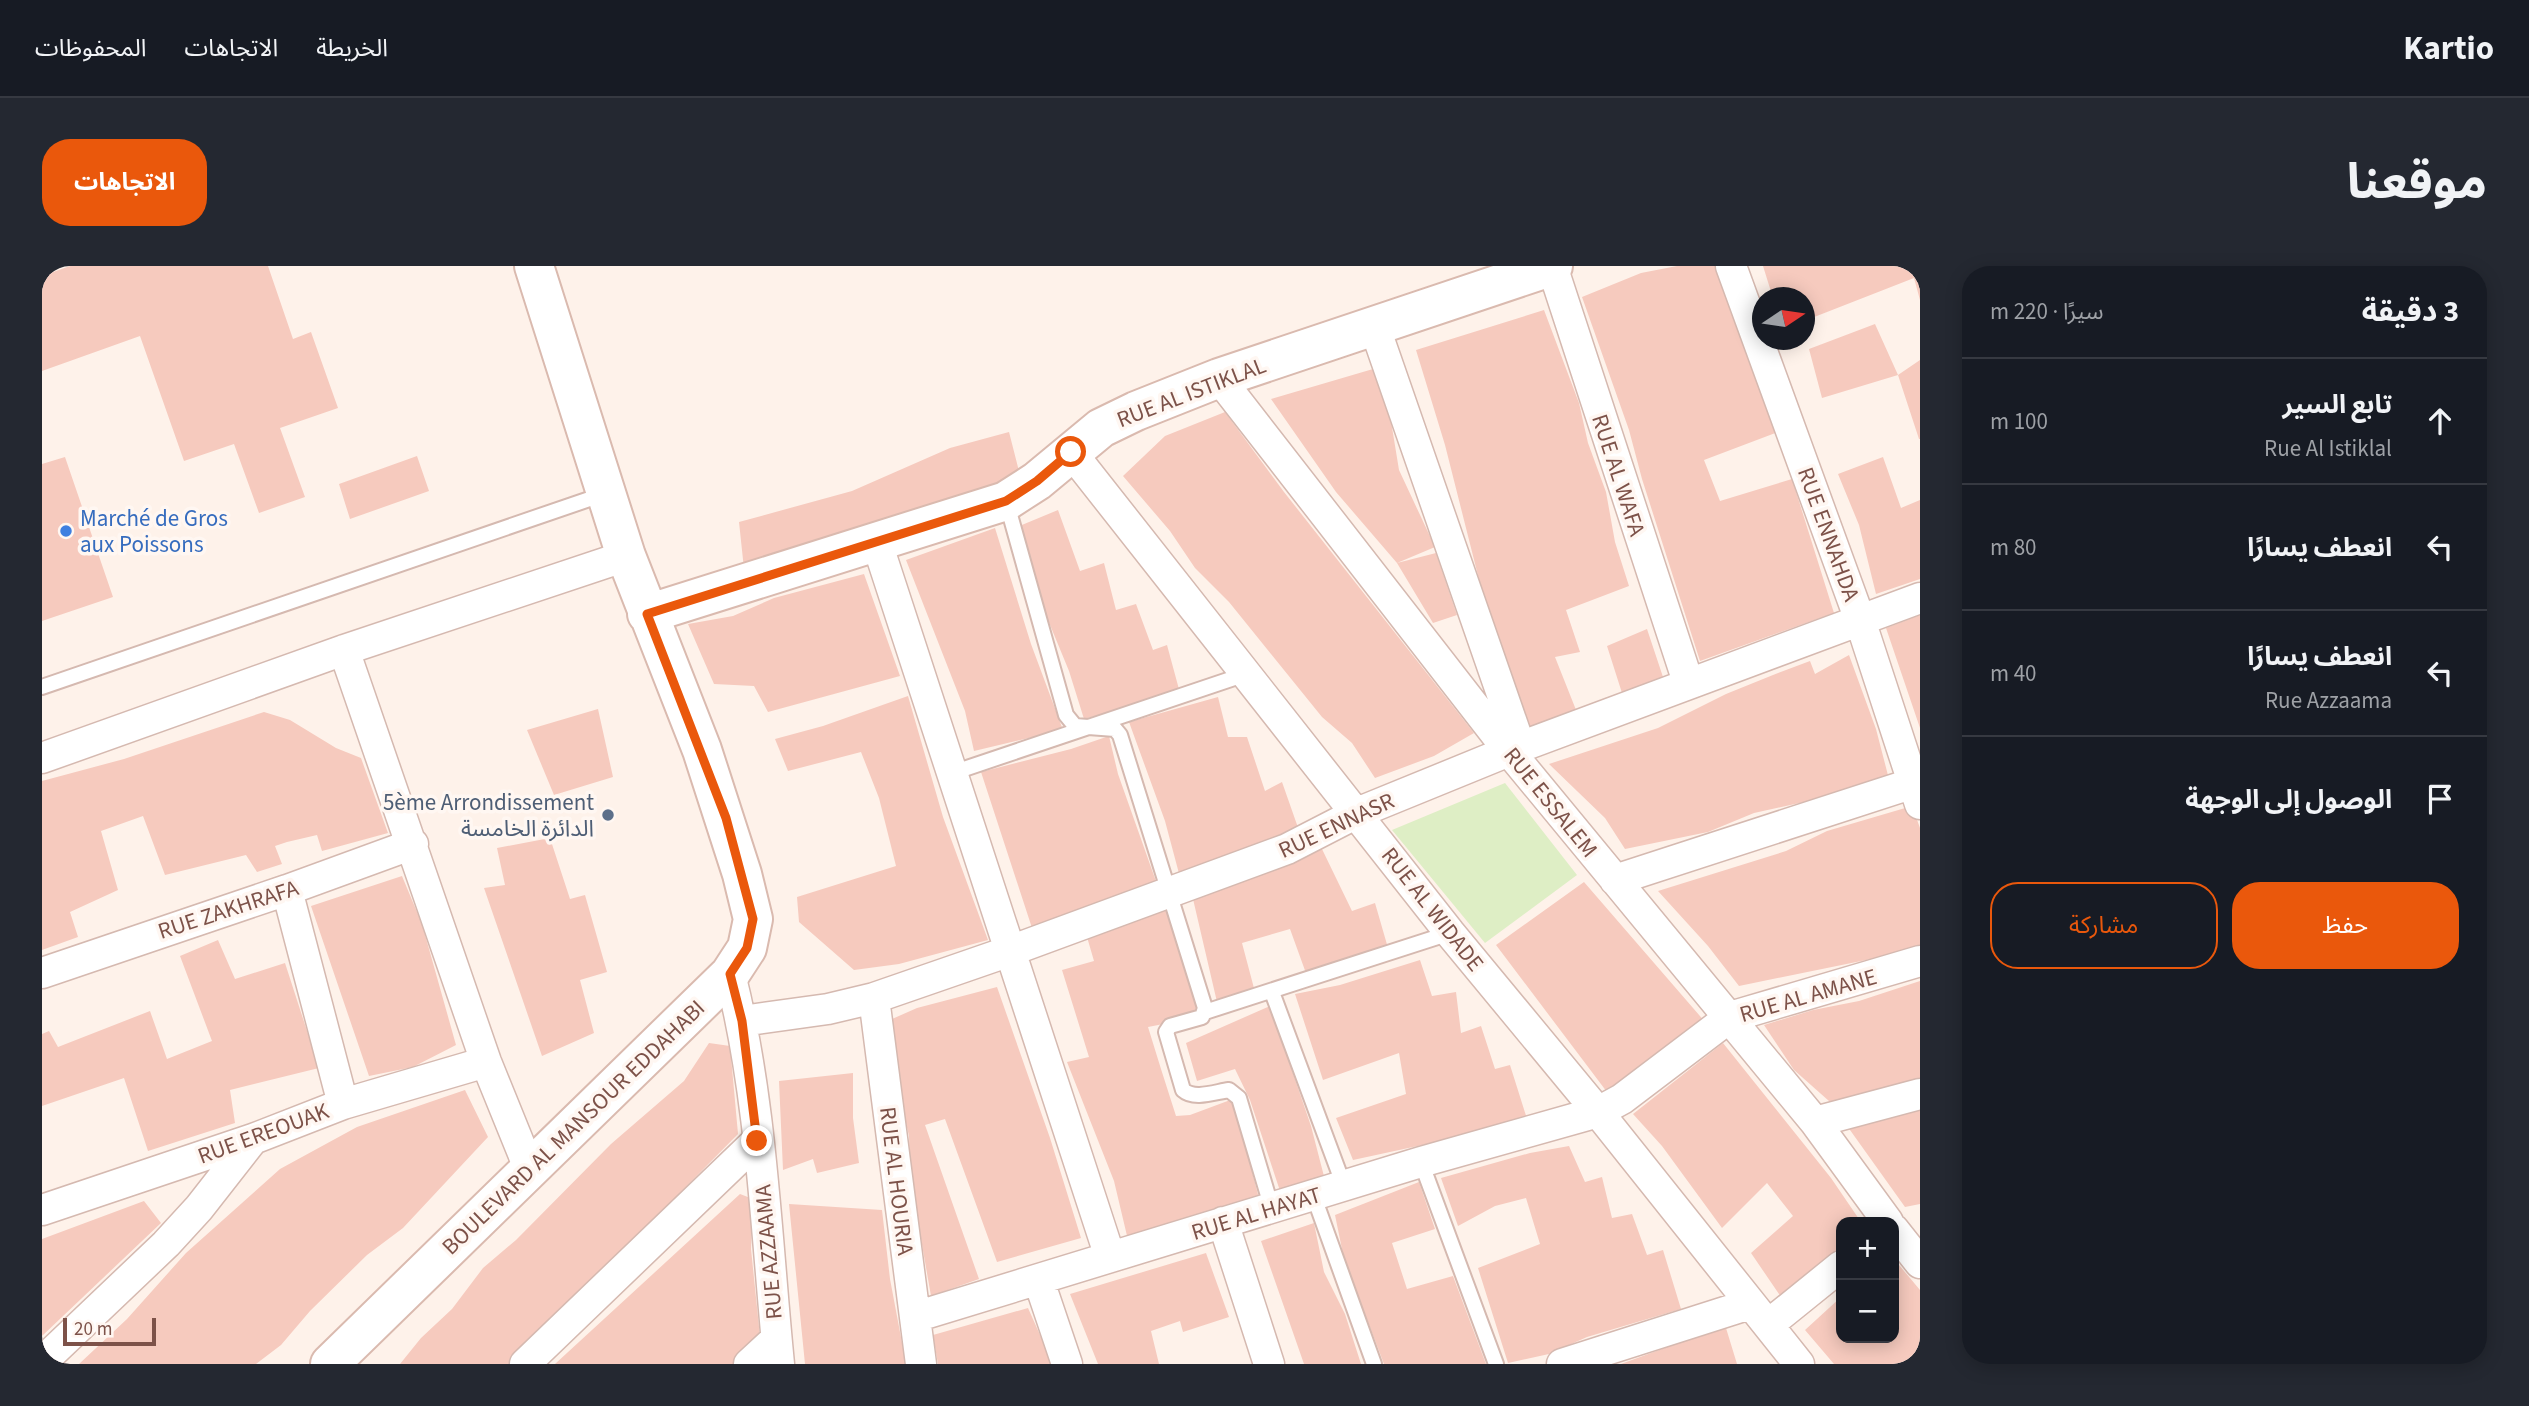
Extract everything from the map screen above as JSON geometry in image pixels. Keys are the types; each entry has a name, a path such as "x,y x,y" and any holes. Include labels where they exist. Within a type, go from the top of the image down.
{"main road":[{"name":"BOULEVARD AL MANSOUR EDDAHABI","path":"330,1364 730,974 747,948 753,919 710,772 626,556 534,266"},
{"name":"RUE AL ISTIKLAL","path":"647,614 1006,501 1037,481 1101,428 1219,378 1375,328 1553,266"}],"street":[{"name":"RUE AL WAFA","path":"1553,266 1688,682"},
{"name":"RUE ENNAHDA","path":"1731,266 1860,620 1917,789"},
{"path":"1375,328 1515,750"},
{"name":"RUE ESSALEM","path":"1219,378 1615,880 1815,1122 1884,1217"},
{"name":"RUE AL WIDADE","path":"1071,452 1450,933 1598,1112 1799,1364"},
{"path":"877,543 1110,1257"},
{"path":"42,758 345,650 626,556"},
{"name":"RUE ENNASR","path":"742,1021 828,1009 874,999 1010,951 1287,849 1357,813 1688,682 1920,598"},
{"path":"345,650 486,1062 529,1168"},
{"path":"1615,880 1917,789"},
{"name":"RUE ZAKHRAFA","path":"42,973 287,890 412,844"},
{"path":"287,890 343,1104"},
{"name":"RUE AL AMANE","path":"1598,1112 1622,1098 1730,1017 1920,961"},
{"name":"RUE AZZAAMA","path":"730,974 742,1021 757,1141 777,1351"},
{"name":"RUE AL HOURIA","path":"874,999 921,1364"},
{"name":"RUE EREOUAK","path":"42,1210 253,1139 343,1104 486,1062"},
{"path":"1815,1122 1920,1094"},
{"name":"RUE AL HAYAT","path":"915,1317 1422,1162 1598,1112"},
{"path":"42,1362 166,1244 199,1208 253,1139"},
{"path":"525,1364 757,1141"},
{"path":"1899,1227 1920,1221"},
{"path":"1223,1222 1269,1364"},
{"path":"1899,1236 1920,1264"},
{"path":"1563,1364 1759,1314 1836,1269"},
{"path":"1039,1281 1067,1364"},
{"path":"749,1364 777,1351"}],"lane":[{"path":"42,687 606,494"},
{"path":"1006,501 1066,715 1081,728 1115,729 1120,735 1205,1012"},
{"path":"952,773 1247,674"},
{"path":"1272,1209 1239,1098 1229,1090 1188,1094 1179,1078 1167,1043 1167,1028 1202,1017 1205,1012 1450,933"},
{"path":"1272,992 1344,1186"},
{"path":"1422,1162 1496,1364"},
{"path":"1314,1196 1374,1364"}],"green space":[{"path":"1505,783 1577,875 1485,943 1392,830"}],"building":[{"path":"70,266 268,266 293,339 311,332 338,408 280,428 305,497 259,513 234,444 184,461 140,336 42,371 42,276"},
{"path":"1677,266 1719,266 1778,432 1704,460 1720,501 1792,479 1834,613 1700,661 1629,430 1582,297 1641,273"},
{"path":"1763,266 1920,266 1920,300 1914,278 1815,317 1815,287 1770,287"},
{"path":"1544,310 1579,403 1588,443 1606,492 1615,542 1629,586 1566,610 1580,652 1555,657 1580,720 1528,739 1490,623 1445,445 1416,350"},
{"path":"1875,324 1898,375 1822,398 1809,350 1815,350 1815,347"},
{"path":"1920,360 1920,439 1919,439 1898,375"},
{"path":"1373,369 1390,415 1399,470 1435,547 1397,563 1336,492 1271,399"},
{"path":"1225,412 1284,492 1474,733 1434,756 1375,778 1352,743 1322,717 1229,602 1195,568 1170,531 1123,476 1165,436"},
{"path":"1009,432 1022,483 744,569 739,522 852,491 950,448"},
{"path":"417,456 429,491 350,519 339,484"},
{"name":"Marché de Gros aux Poissons","path":"65,457 113,597 42,621 42,464"},
{"path":"1883,457 1901,508 1920,500 1920,579 1876,594 1859,525 1838,474"},
{"path":"1058,510 1080,571 1104,563 1116,610 1136,604 1153,650 1167,645 1180,693 1084,719 1069,671 1034,586 1017,527"},
{"path":"995,528 1031,644 1063,730 974,751 965,711 906,560"},
{"path":"1436,553 1457,615 1433,623 1397,563"},
{"path":"864,574 900,676 768,712 754,686 714,684 688,624 733,616 774,598"},
{"path":"1920,615 1920,728 1886,628"},
{"path":"1647,629 1664,680 1622,693 1607,646"},
{"path":"1849,655 1876,729 1890,783 1754,813 1708,832 1625,849 1605,818 1549,764 1658,728 1726,694 1810,661 1815,674"},
{"path":"908,696 943,817 988,940 899,964 854,970 799,922 797,897 896,866 879,798 861,752 788,771 775,739 823,726"},
{"path":"1218,697 1228,737 1247,737 1265,791 1282,782 1302,839 1181,881 1165,821 1129,722"},
{"path":"598,709 613,777 554,795 527,730"},
{"path":"264,712 290,720 336,748 361,758 388,833 322,851 317,835 287,842 275,846 282,864 257,872 246,855 165,875 143,816 101,831 118,890 70,912 78,937 42,950 42,781 124,759"},
{"path":"1109,736 1118,774 1158,887 1032,928 981,772 1071,749"},
{"path":"1912,806 1920,828 1920,949 1739,986 1708,946 1658,891 1786,851 1827,831"},
{"path":"550,838 570,899 585,895 607,972 580,980 594,1033 542,1056 484,888 505,885 497,848"},
{"path":"1321,847 1352,911 1375,903 1388,948 1307,976 1290,929 1242,943 1255,992 1217,1002 1193,899"},
{"path":"402,876 422,924 456,1045 413,1067 369,1076 311,906"},
{"path":"1584,882 1706,1023 1610,1096 1496,945"},
{"path":"1168,904 1199,1017 1148,1027 1176,1116 1190,1115 1233,1099 1260,1202 1216,1209 1128,1240 1114,1181 1067,1062 1089,1057 1062,970 1094,961 1087,937"},
{"path":"218,940 235,979 285,963 319,1068 230,1090 235,1123 148,1151 124,1078 42,1106 42,1034 49,1031 58,1047 150,1011 167,1059 212,1041 180,956"},
{"path":"1420,960 1432,996 1456,992 1461,1033 1481,1026 1495,1069 1510,1065 1528,1122 1353,1160 1336,1118 1406,1094 1399,1053 1323,1080 1295,994 1340,985"},
{"path":"1920,981 1920,1087 1838,1109 1794,1070 1764,1025 1813,1010 1859,1001"},
{"path":"997,987 1050,1138 1081,1238 997,1262 945,1119 925,1125 979,1279 931,1296 910,1176 909,1136 883,1023 917,1008"},
{"path":"1270,1006 1311,1126 1326,1184 1282,1197 1250,1100 1235,1069 1197,1081 1186,1043"},
{"path":"709,1043 730,1046 738,1134 511,1364 400,1364 421,1338 452,1309 483,1268 516,1240 611,1144 684,1081"},
{"path":"1723,1043 1831,1178 1858,1217 1836,1217 1836,1250 1781,1297 1751,1253 1793,1216 1767,1183 1722,1228 1662,1146 1633,1114"},
{"path":"853,1073 853,1118 859,1163 817,1173 813,1159 783,1170 779,1081"},
{"path":"465,1090 488,1137 403,1228 367,1255 310,1311 281,1345 256,1364 79,1364 127,1319 186,1253 280,1169 357,1127"},
{"path":"1920,1103 1920,1204 1905,1207 1845,1123"},
{"path":"1569,1146 1585,1182 1602,1177 1612,1218 1632,1214 1647,1255 1663,1250 1681,1309 1587,1337 1549,1354 1508,1363 1478,1268 1540,1244 1526,1198 1495,1206 1458,1226 1441,1178 1530,1153"},
{"path":"1419,1182 1435,1229 1392,1243 1407,1289 1453,1276 1486,1364 1384,1364 1344,1259 1335,1215"},
{"path":"740,1194 753,1199 751,1249 761,1346 742,1355 734,1364 555,1364"},
{"path":"144,1201 161,1223 42,1336 42,1239"},
{"path":"789,1204 882,1210 890,1279 906,1364 805,1364"},
{"path":"1314,1223 1324,1272 1345,1314 1361,1364 1304,1364 1261,1241"},
{"path":"1206,1253 1229,1317 1183,1332 1180,1321 1151,1331 1159,1364 1098,1364 1070,1294"},
{"path":"1899,1265 1920,1290 1920,1364 1834,1364 1805,1330 1836,1302 1836,1343 1899,1343"},
{"path":"1028,1308 1053,1364 938,1364 933,1335"},
{"path":"1726,1328 1737,1364 1621,1364 1681,1342"}],"place":[{"name":"Marché de Gros aux Poissons","path":"66,531"},
{"name":"5ème Arrondissement الدائرة الخامسة","path":"608,815"}],"route":[{"path":"757,1141 742,1021 730,974 747,948 753,919 726,818 702,750 647,614 1006,501 1037,481 1071,452"}]}
